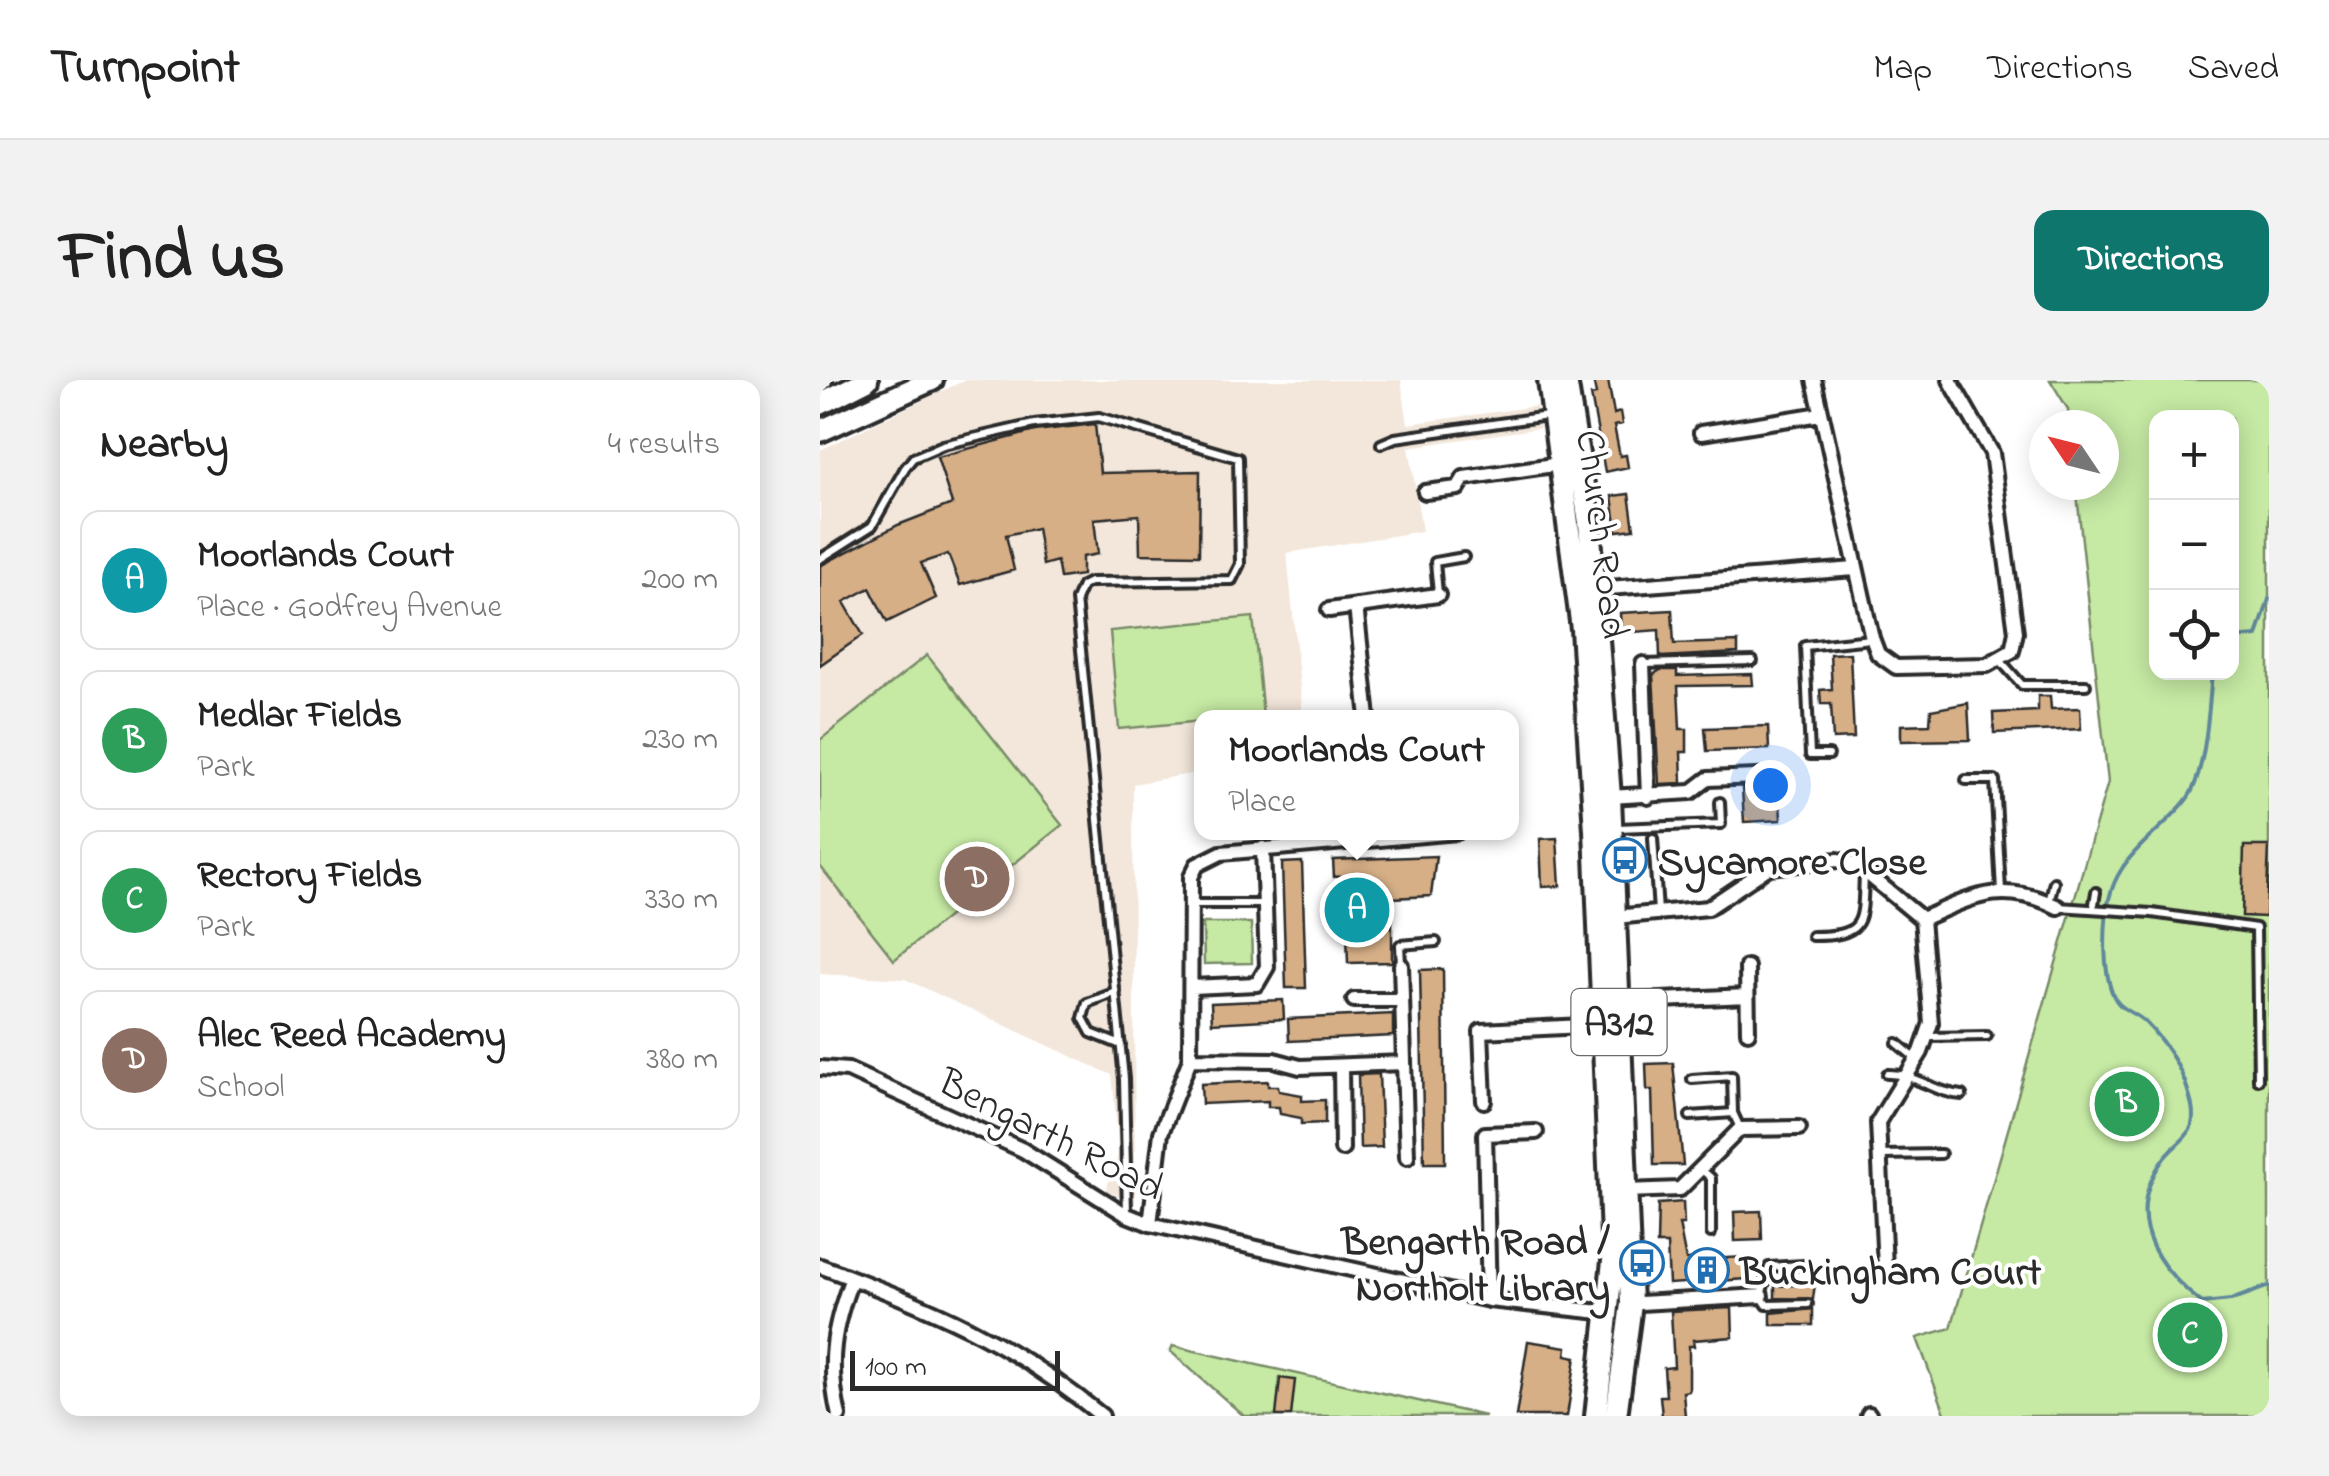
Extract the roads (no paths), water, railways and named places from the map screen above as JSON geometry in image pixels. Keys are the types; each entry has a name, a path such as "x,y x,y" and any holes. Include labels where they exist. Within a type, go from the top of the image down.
{"highway":[{"path":"820,404 867,380"},
{"path":"820,431 932,380"},
{"name":"Church Road","path":"1549,380 1588,694 1604,1025 1613,1238 1610,1313 1596,1416"},
{"name":"Church Road","path":"1566,380 1595,589 1610,798 1626,1191 1636,1303 1616,1416"}],"street":[{"path":"1814,380 1872,638 1878,654 1896,668 1987,665 2012,650 2016,632 1992,452 1950,380"},
{"path":"1701,433 1821,414"},
{"path":"1425,492 1458,488 1464,478 1560,464"},
{"path":"1595,589 1856,569"},
{"path":"1330,610 1438,595"},
{"path":"1356,606 1367,710"},
{"path":"1643,664 1648,797"},
{"path":"1610,798 1691,792 1708,779 1782,776"},
{"path":"1150,1224 1161,1133 1190,1059 1191,876 1197,864 1221,853 1349,840"},
{"path":"1192,987 1258,984 1267,967 1263,848"},
{"path":"1615,916 1708,908 1780,863 1838,860 1864,871 1922,919 1931,1023 1928,1038 1878,1122 1885,1268"},
{"path":"1922,919 1980,894 2020,891 2053,905"},
{"path":"1401,965 1407,1157"},
{"path":"1746,966 1748,1032"},
{"path":"1618,1002 1747,996"},
{"path":"1354,1000 1402,1000"},
{"path":"1484,1101 1481,1031 1604,1025"},
{"path":"1190,1059 1341,1066 1404,1063"},
{"path":"1341,1066 1342,1149"},
{"name":"Bengarth Road","path":"820,1068 848,1070 1023,1150 1150,1224 1489,1300 1610,1313"},
{"path":"1626,1191 1680,1189 1740,1129 1799,1128"},
{"path":"1489,1300 1485,1134 1536,1132"},
{"path":"820,1266 924,1304 990,1336 1050,1374 1102,1416"},
{"path":"839,1416 825,1379 838,1315 852,1278"},
{"path":"1636,1303 1760,1296"}],"lane":[{"path":"1381,444 1395,438 1554,415"},
{"path":"820,559 872,526 913,458 942,446 1034,424 1099,417 1231,452 1238,458 1240,564 1232,580 1090,582 1078,592 1121,1045 1127,1214"},
{"path":"1438,595 1435,562 1464,557"},
{"path":"1828,755 1810,755 1805,646 1872,638"},
{"path":"1998,658 2022,685 2086,685"},
{"path":"1643,664 1753,661"},
{"path":"1966,780 1995,780 2001,892"},
{"path":"1611,829 1721,824 1720,802"},
{"path":"1654,838 1658,913"},
{"path":"1812,936 1843,936 1857,928 1863,915 1864,871"},
{"path":"2054,882 2053,905 2097,906 2256,928 2258,1080"},
{"path":"2096,892 2097,906"},
{"path":"1191,904 1265,904"},
{"path":"1401,965 1400,945 1436,942"},
{"path":"1116,992 1087,1003 1083,1018 1091,1033 1121,1045"},
{"path":"1928,1038 1986,1036"},
{"path":"1897,1043 1916,1059"},
{"path":"1887,1074 1906,1073 1937,1092 1962,1095"},
{"path":"1692,1080 1732,1076 1733,1113 1740,1129"},
{"path":"1690,1116 1733,1113"},
{"path":"1880,1155 1941,1154"},
{"path":"1702,1170 1710,1178 1711,1233"},
{"path":"1804,1265 1769,1266 1760,1296 1767,1305 1808,1304"}],"waterway":[{"path":"2239,637 2257,636 2269,599"},
{"path":"2211,680 2206,738 2193,788 2177,811 2134,853 2111,892 2106,917 2106,967 2119,1004 2144,1021 2174,1060 2192,1106 2189,1132 2162,1161 2145,1202 2145,1221 2158,1257 2202,1303 2231,1300 2269,1286"}],"place":[{"name":"Sycamore Close","path":"1625,860"},
{"name":"Alec Reed Academy","path":"977,879"},
{"name":"Moorlands Court","path":"1357,910"},
{"name":"Medlar Fields","path":"2127,1104"},
{"name":"Bengarth Road / Northolt Library","path":"1642,1263"},
{"name":"Buckingham Court","path":"1707,1270"},
{"name":"Rectory Fields","path":"2190,1335"}]}
